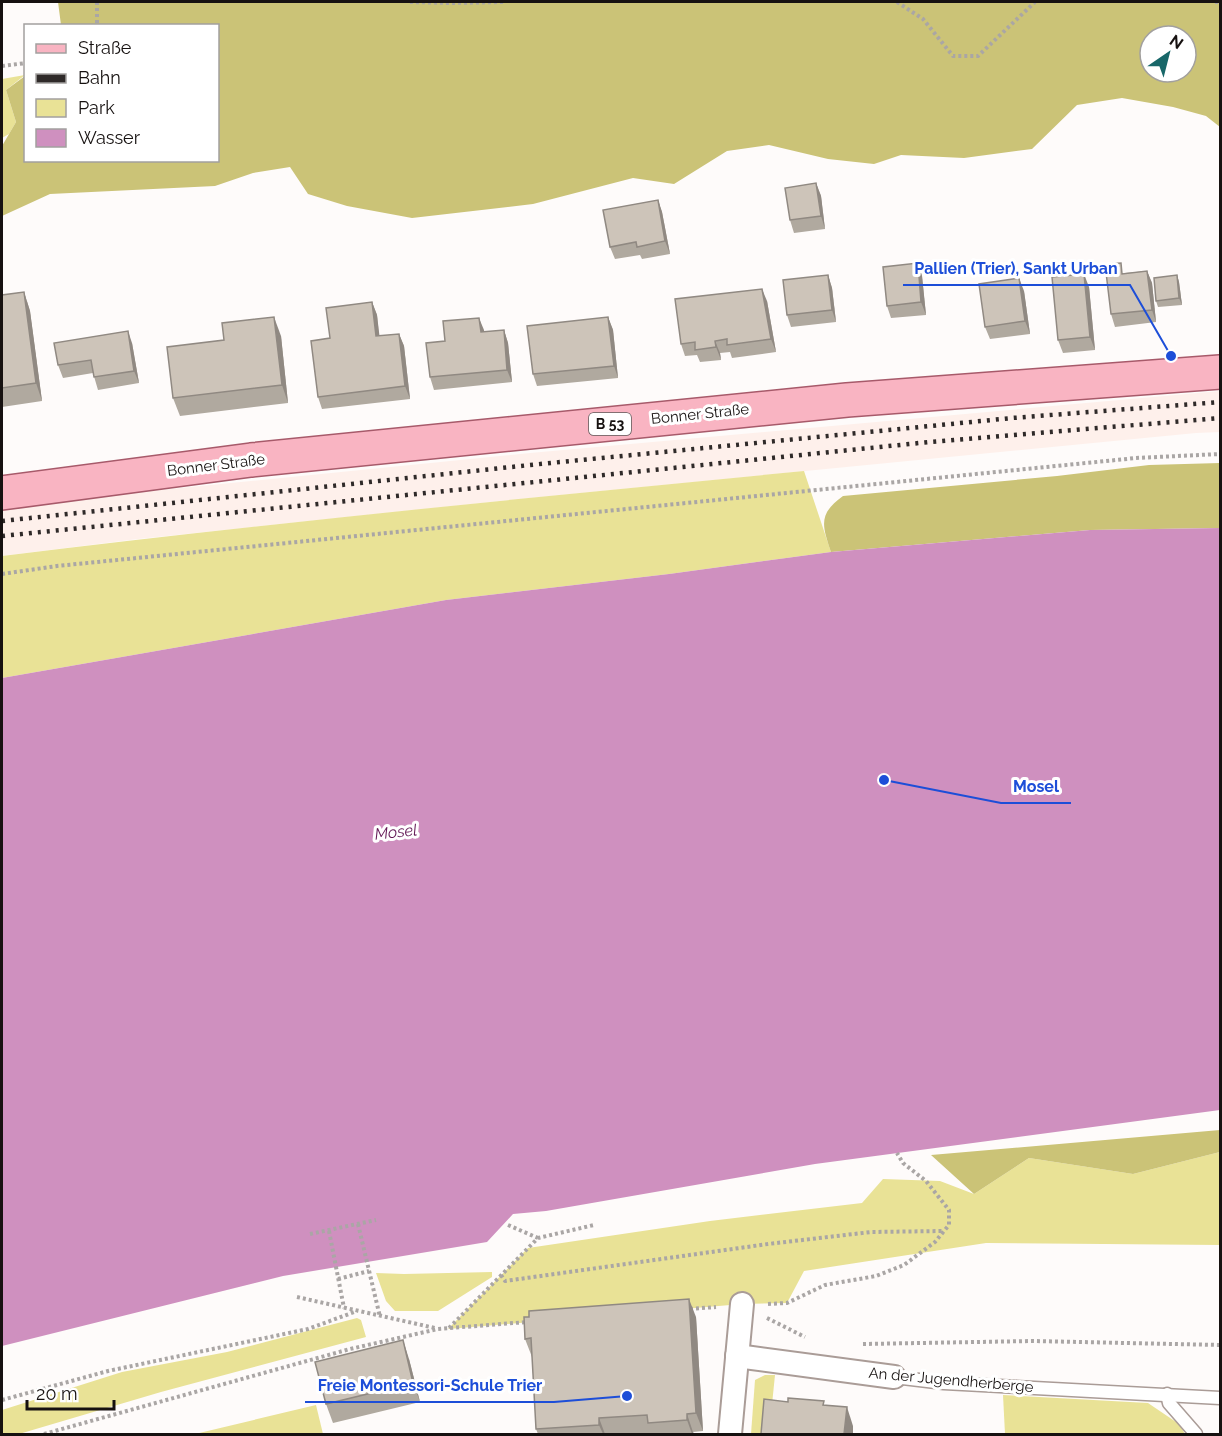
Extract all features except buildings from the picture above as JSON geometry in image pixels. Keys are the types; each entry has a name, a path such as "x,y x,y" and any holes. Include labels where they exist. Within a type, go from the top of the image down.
{"main road":[{"name":"Bonner Straße","path":"2,492 251,460 847,400 1221,372"}],"street":[{"path":"730,1434 742,1305"},
{"name":"An der Jugendherberge","path":"737,1356 894,1377"}],"lane":[{"name":"An der Jugendherberge","path":"894,1377 944,1383 1221,1398"},
{"path":"1167,1394 1169,1403 1196,1434"}],"path":[{"path":"97,2 97,24"},
{"path":"410,2 503,2"},
{"path":"897,2 923,19 953,56 978,56 1035,2"},
{"path":"1215,2 1221,2"},
{"path":"2,66 24,63"},
{"path":"2,574 57,566 1124,459 1221,454"},
{"path":"684,1309 787,1303 825,1285 876,1276 904,1265 935,1242 949,1225 950,1210 926,1181 903,1163 897,1153"},
{"path":"310,1234 375,1220"},
{"path":"358,1224 380,1317"},
{"path":"508,1225 538,1238"},
{"path":"448,1329 538,1238 594,1225"},
{"path":"329,1231 344,1308"},
{"path":"501,1275 505,1281 757,1245 860,1233 944,1231"},
{"path":"338,1279 369,1271"},
{"path":"297,1297 438,1329 536,1322"},
{"path":"742,1305 812,1340"},
{"path":"2,1400 108,1371 308,1329 357,1311"},
{"path":"45,1434 350,1349 438,1329"},
{"path":"854,1345 1033,1341 1221,1345"}],"shaded area":[{"path":"58,2 1220,2 1220,127 1206,116 1173,107 1122,98 1077,105 1032,149 964,158 901,155 874,164 828,159 769,145 727,151 674,184 633,178 533,204 412,218 347,206 308,194 290,167 253,173 215,186 50,194 2,216 2,146 16,122 6,90 24,77 24,162 219,162 219,24 61,24"},
{"path":"1220,391 1220,432 530,498 138,539 2,556 2,509 131,493 530,453"},
{"path":"1220,463 1220,528 1090,530 831,552 824,527 829,509 843,496 1149,465"},
{"path":"1220,1130 1220,1152 1133,1174 1029,1158 974,1194 931,1155"}],"green space":[{"path":"24,75 6,90 16,122 9,134 2,138 2,79"},
{"path":"804,471 831,552 446,600 2,678 2,556 302,521"},
{"path":"1220,1152 1220,1245 986,1243 804,1271 787,1303 742,1304 448,1329 528,1248 710,1221 862,1203 883,1179 940,1181 974,1194 1029,1158 1133,1174"},
{"path":"492,1272 492,1277 438,1311 395,1311 386,1301 376,1273 404,1274"},
{"path":"357,1318 361,1320 366,1337 161,1392 19,1434 2,1434 2,1410 122,1372 227,1352"},
{"path":"765,1375 775,1375 769,1434 751,1434 755,1380"},
{"path":"1003,1395 1148,1403 1179,1424 1185,1434 1005,1434"},
{"path":"316,1405 323,1434 195,1434"}],"water":[{"path":"1220,528 1220,1110 815,1164 546,1211 513,1214 487,1242 283,1276 2,1346 2,678 446,600 831,552 1090,530"}],"railway":[{"path":"2,521 530,465 1012,418 1220,402"},
{"path":"2,536 929,442 1220,418"}],"place":[{"name":"Pallien (Trier), Sankt Urban","path":"1171,356"},
{"name":"Mosel","path":"884,780"},
{"name":"Freie Montessori-Schule Trier","path":"627,1396"}]}
